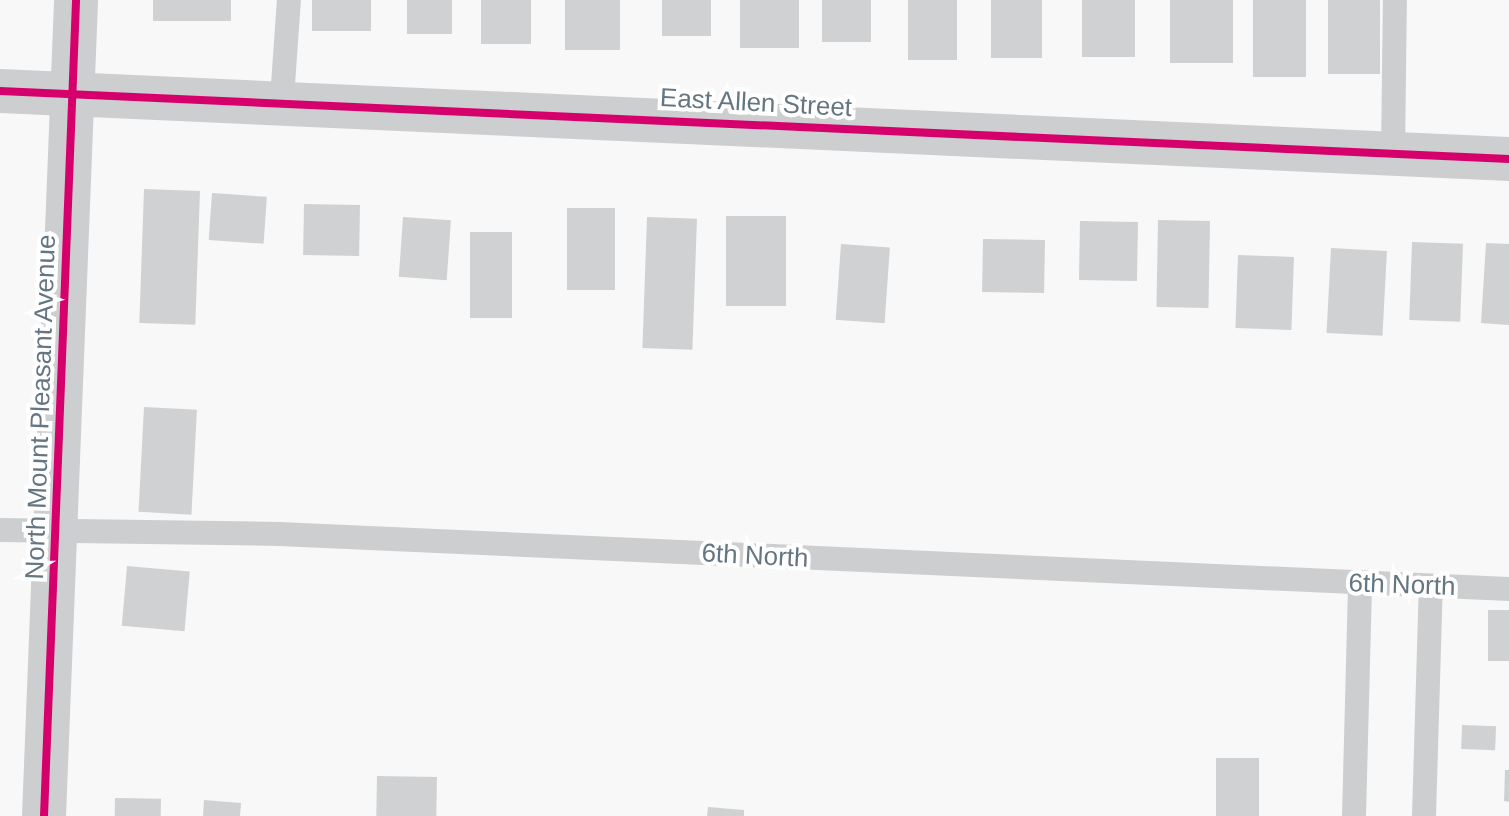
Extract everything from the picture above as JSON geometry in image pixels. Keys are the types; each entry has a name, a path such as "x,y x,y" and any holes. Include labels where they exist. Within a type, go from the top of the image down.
{"street":[{"name":"North Mount Pleasant Avenue","path":"44,816 76,0"},
{"name":"East Allen Street","path":"0,91 282,99 1509,159"}],"lane":[{"path":"282,99 289,0"},
{"path":"1393,155 1395,0"},
{"name":"6th North","path":"0,530 279,534 1360,585 1509,589"},
{"path":"1354,816 1360,585"},
{"path":"1424,816 1431,586"}],"building":[{"path":"153,0 231,0 231,21 153,21"},
{"path":"312,0 371,0 371,31 312,31"},
{"path":"407,0 452,0 452,34 407,34"},
{"path":"481,0 531,0 531,44 481,44"},
{"path":"565,0 620,0 620,50 565,50"},
{"path":"662,0 711,0 711,36 662,36"},
{"path":"740,0 799,0 799,48 740,48"},
{"path":"822,0 871,0 871,42 822,42"},
{"path":"908,0 957,0 957,60 908,60"},
{"path":"991,0 1042,0 1042,58 991,58"},
{"path":"1082,0 1135,0 1135,57 1082,57"},
{"path":"1170,0 1233,0 1233,63 1170,63"},
{"path":"1253,0 1306,0 1306,77 1253,77"},
{"path":"1328,0 1380,0 1380,74 1328,74"},
{"path":"144,189 200,191 195,325 139,323"},
{"path":"212,193 267,197 264,244 209,240"},
{"path":"304,204 360,205 359,256 303,255"},
{"path":"567,208 615,208 615,290 567,290"},
{"path":"726,216 786,216 786,306 726,306"},
{"path":"403,217 451,220 447,280 399,277"},
{"path":"647,217 697,219 692,350 642,348"},
{"path":"1158,220 1210,221 1208,308 1156,307"},
{"path":"1080,221 1138,222 1137,281 1079,280"},
{"path":"470,232 512,232 512,318 470,318"},
{"path":"983,239 1045,240 1044,293 982,292"},
{"path":"1412,242 1463,244 1460,322 1409,320"},
{"path":"1486,243 1509,244 1509,325 1481,323"},
{"path":"841,244 890,247 885,323 836,320"},
{"path":"1331,248 1387,251 1382,336 1327,333"},
{"path":"1238,255 1294,257 1291,330 1235,328"},
{"path":"144,407 197,410 191,515 139,512"},
{"path":"127,566 190,571 185,631 122,626"},
{"path":"1488,610 1509,610 1509,661 1488,661"},
{"path":"1462,725 1496,726 1495,750 1461,749"},
{"path":"1216,758 1259,758 1259,816 1216,816"},
{"path":"1505,770 1509,770 1509,802 1504,801"},
{"path":"377,776 437,777 436,816 376,816"},
{"path":"115,798 161,799 161,816 115,816"},
{"path":"204,800 241,803 240,816 203,816"},
{"path":"708,807 744,810 744,816 707,816"}],"cycle path":[{"path":"44,816 76,0"},
{"path":"0,91 1509,159"}]}
